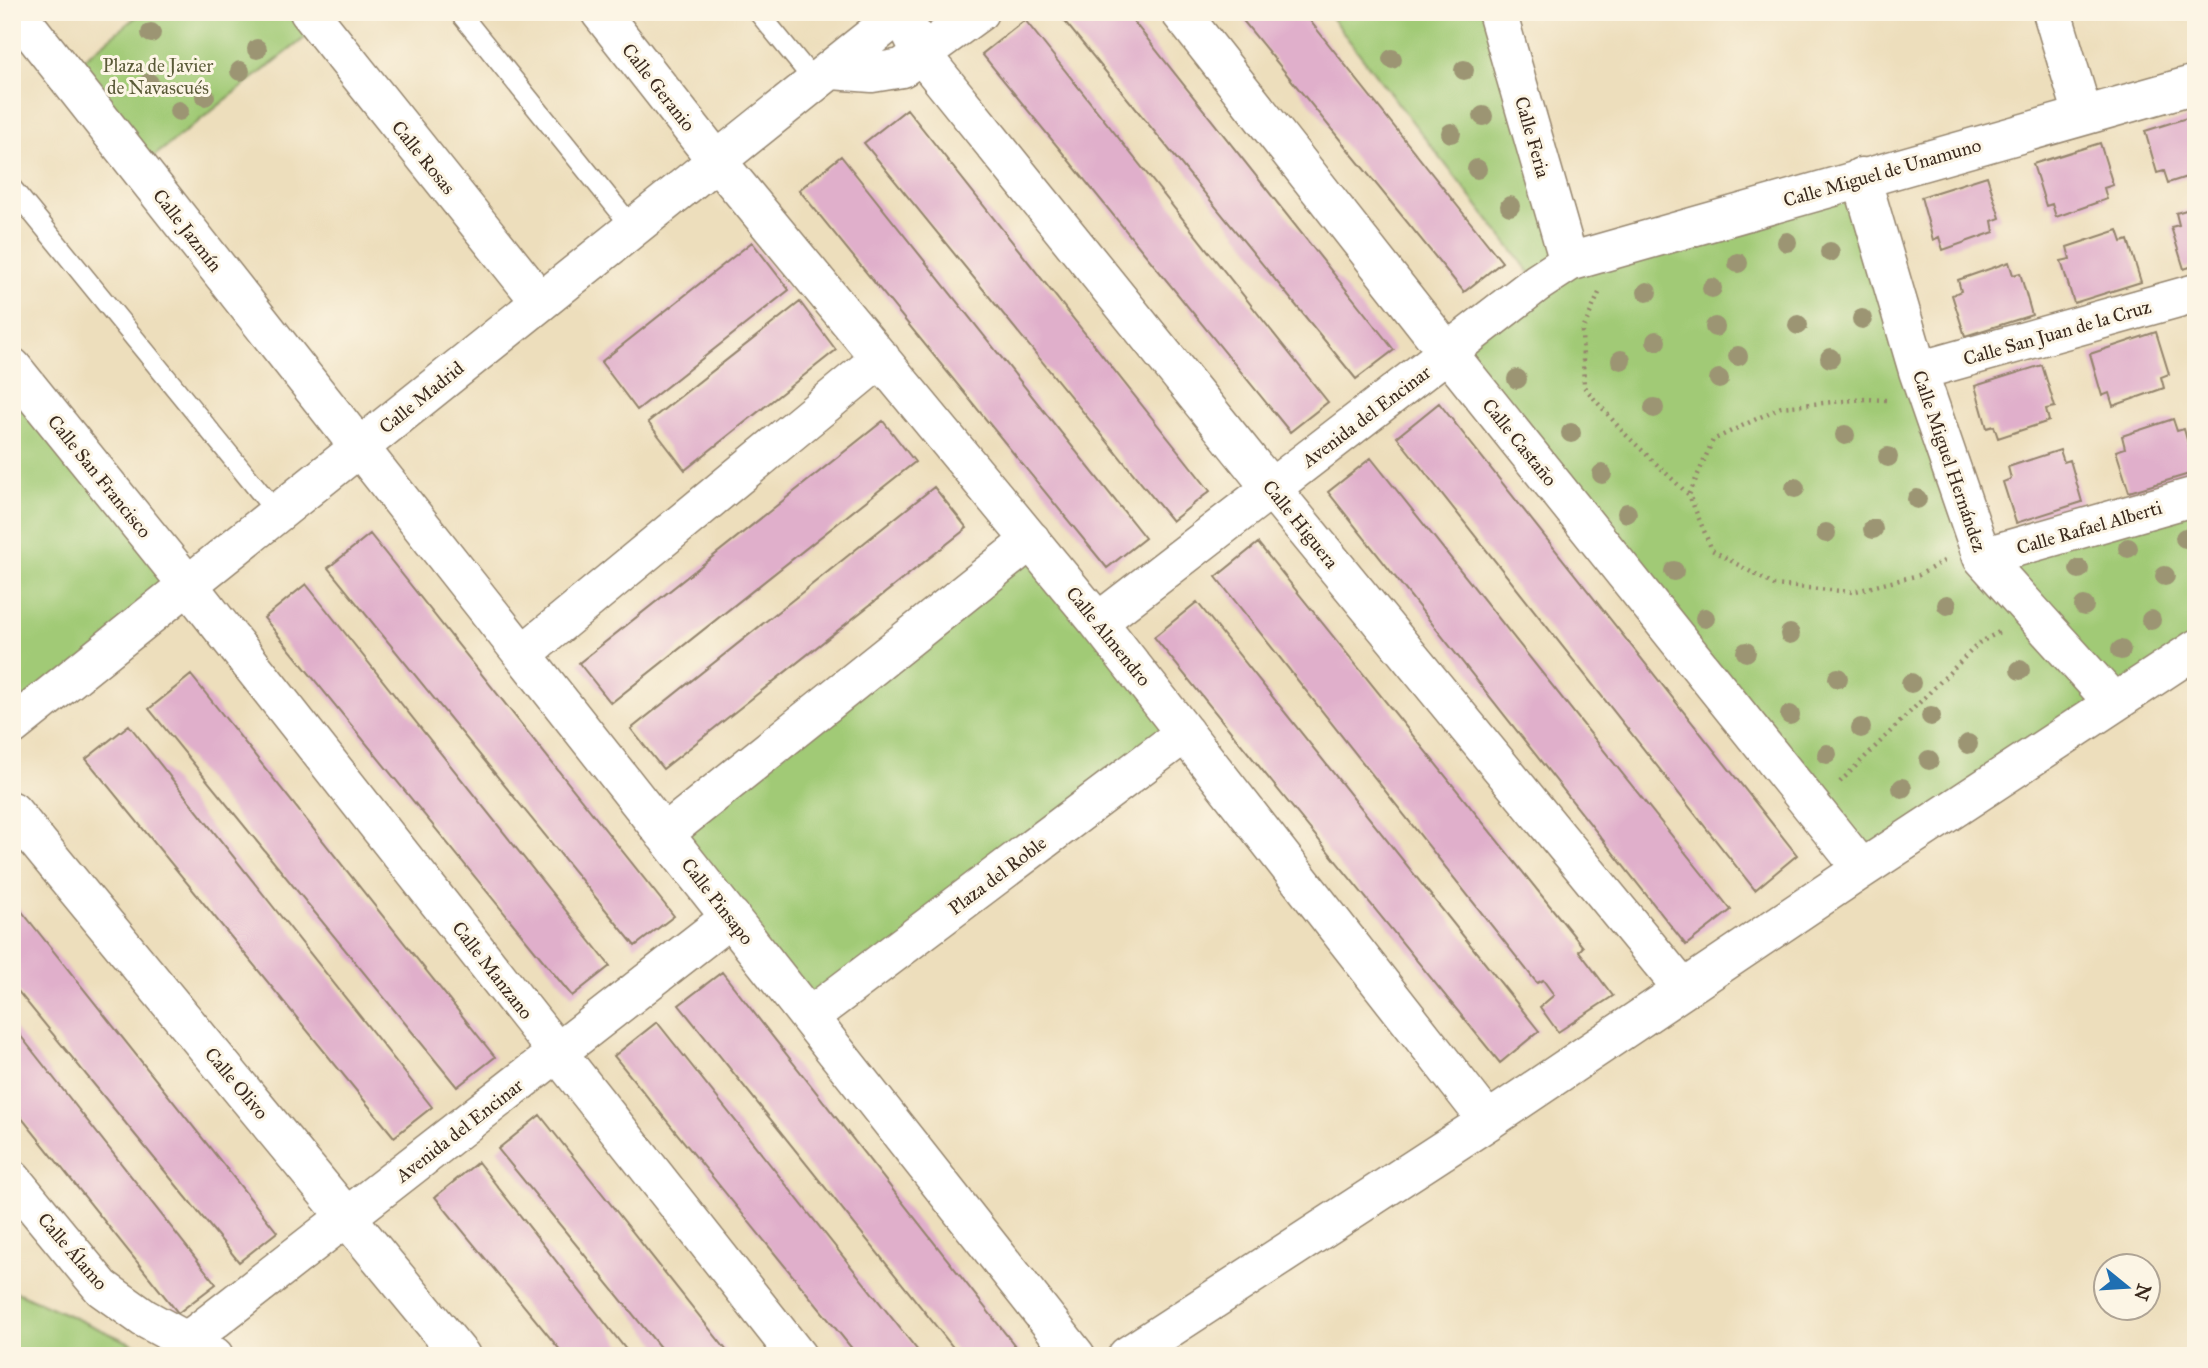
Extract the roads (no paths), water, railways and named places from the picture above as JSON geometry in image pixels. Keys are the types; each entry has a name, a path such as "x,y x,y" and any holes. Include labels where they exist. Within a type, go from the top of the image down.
{"street":[{"name":"Calle Jazmín","path":"16,12 360,447"},
{"name":"Calle Rosas","path":"309,12 540,301"},
{"name":"Calle Geranio","path":"600,12 718,161"},
{"path":"824,77 902,68 979,12"},
{"name":"Calle Castaño","path":"1180,12 1862,869"},
{"name":"Calle Feria","path":"1497,12 1569,262"},
{"path":"2052,12 2083,115"},
{"name":"Calle Madrid","path":"12,726 901,13"},
{"name":"Calle Higuera","path":"901,13 922,55 1271,488 1683,989"},
{"name":"Calle Miguel de Unamuno","path":"1569,262 2196,84"},
{"name":"Calle Almendro","path":"718,161 1098,622 1488,1121"},
{"name":"Calle Miguel Hernández","path":"1861,177 1923,387 1980,550 2114,703"},
{"name":"Avenida del Encinar","path":"1098,622 1537,283 1569,262"},
{"name":"Calle San Juan de la Cruz","path":"1923,387 2196,293"},
{"path":"523,654 881,358"},
{"name":"Calle San Francisco","path":"12,367 188,585"},
{"name":"Calle Pinsapo","path":"360,447 1076,1356"},
{"name":"Calle Rafael Alberti","path":"1980,550 2196,496"},
{"path":"664,834 1031,540"},
{"name":"Calle Manzano","path":"188,585 797,1356"},
{"path":"1127,1356 1488,1121 1862,869 2196,649"},
{"name":"Plaza del Roble","path":"809,1017 1185,733"},
{"name":"Calle Olivo","path":"12,811 461,1356"},
{"name":"Avenida del Encinar","path":"200,1349 348,1216 731,917"},
{"name":"Calle Álamo","path":"12,1179 102,1287 144,1318 200,1349"}],"lane":[{"path":"459,12 634,228"},
{"path":"758,12 824,77"},
{"path":"12,188 277,513"}],"park label":[{"name":"Plaza de Javier de Navascués","path":"158,76"}]}
